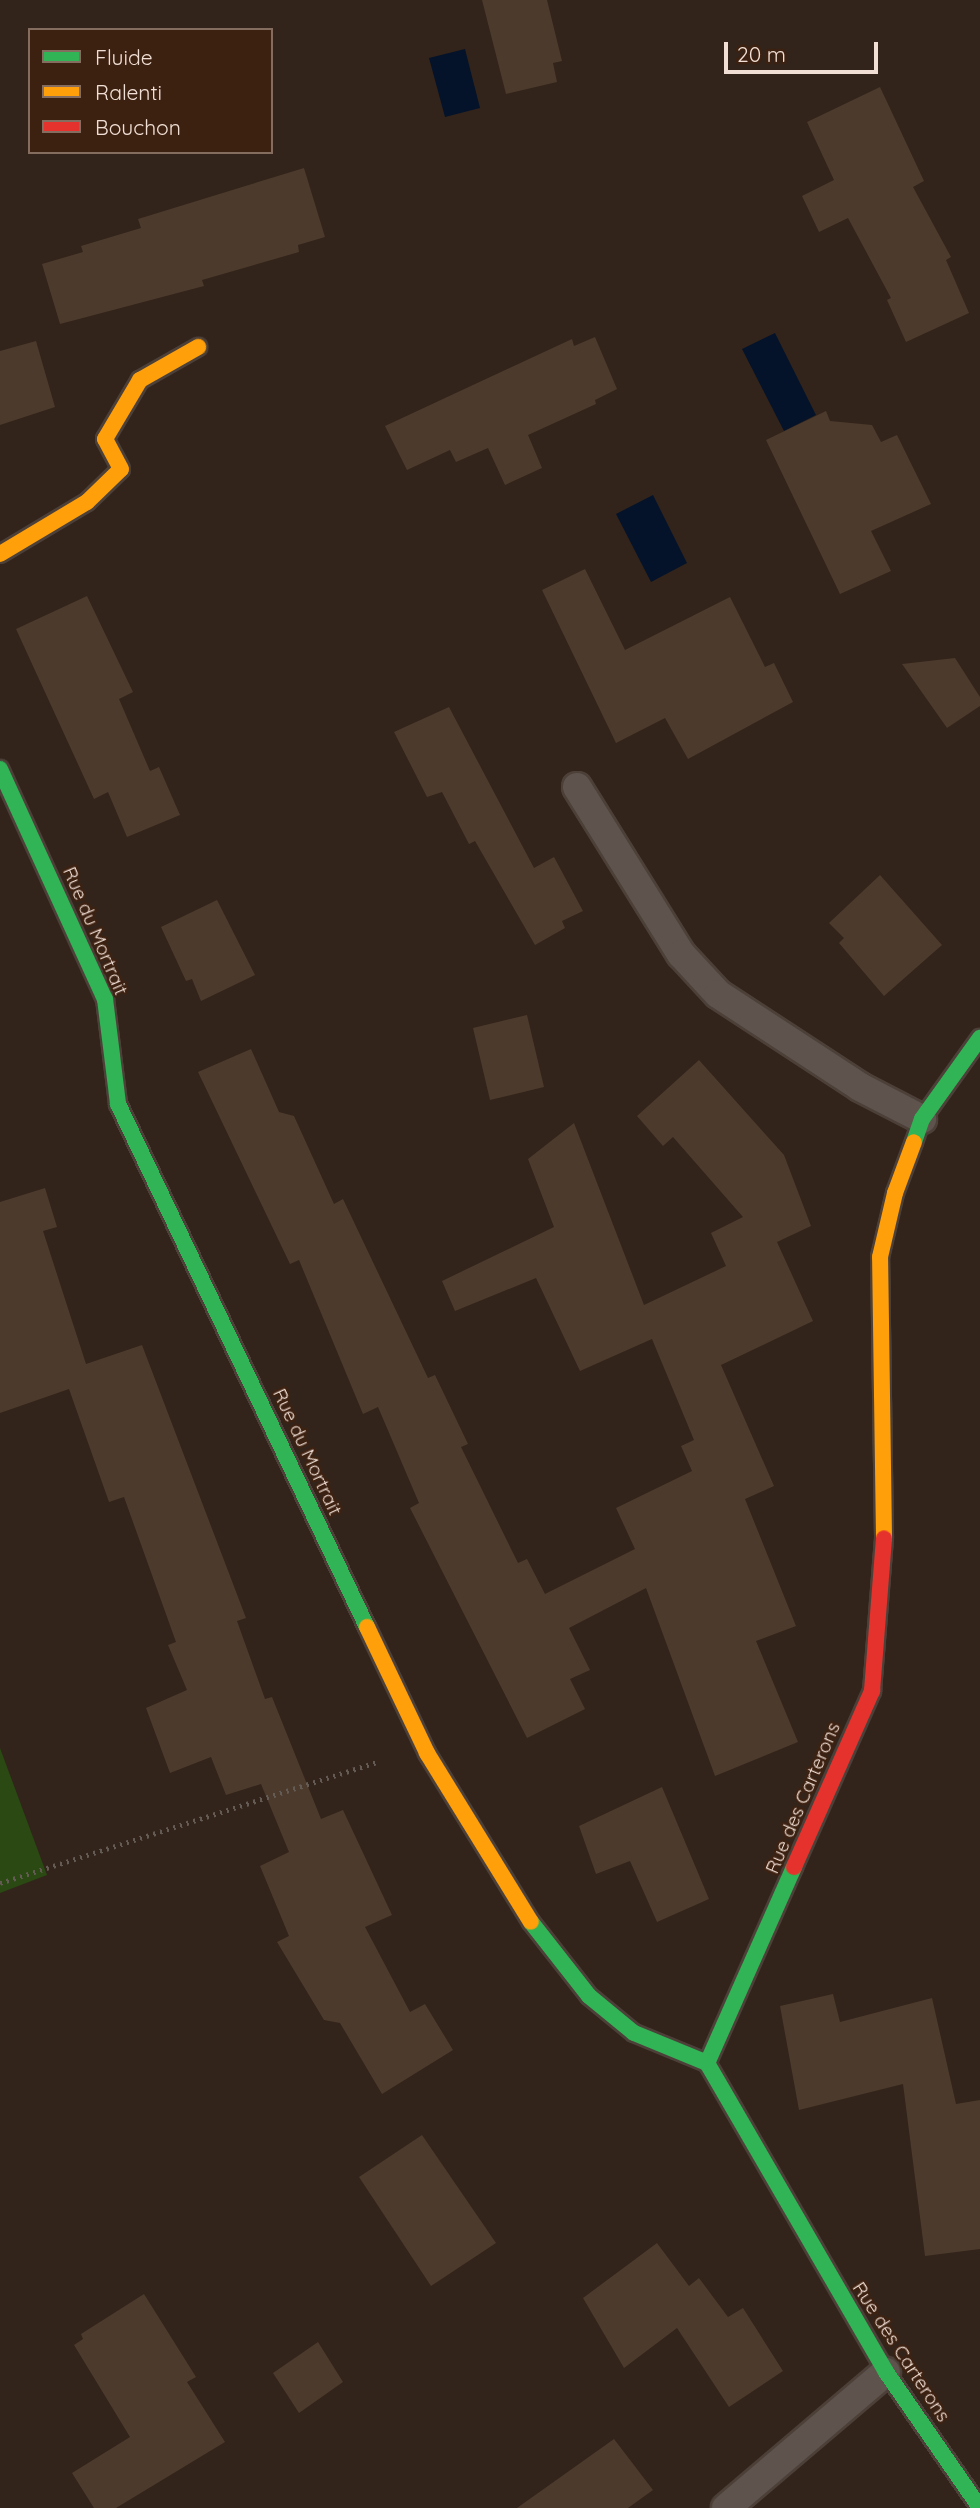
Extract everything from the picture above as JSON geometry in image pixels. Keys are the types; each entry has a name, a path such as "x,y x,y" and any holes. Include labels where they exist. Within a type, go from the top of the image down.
{"street":[{"path":"0,554 87,502 121,469 106,439 140,380 198,347"},
{"name":"Rue du Mortrait","path":"0,769 105,999 118,1104 424,1746 525,1915 589,1996 634,2033 707,2063"},
{"name":"Rue des Carterons","path":"980,1038 922,1119 895,1193 880,1257 885,1572 872,1691 707,2063 886,2372 980,2508"}],"lane":[{"path":"577,787 681,954 718,994 860,1087 922,1119"},
{"path":"726,2508 886,2372"}],"path":[{"path":"0,1883 424,1746"}],"green space":[{"path":"0,1748 47,1875 0,1893"}],"water":[{"path":"465,49 480,108 445,117 429,58"},
{"path":"775,333 816,415 784,431 742,349"},
{"path":"653,495 687,563 651,582 616,514"}],"building":[{"path":"482,0 547,0 562,61 553,63 557,82 506,94"},
{"path":"880,87 924,181 913,187 951,257 946,260 969,313 906,342 887,300 891,298 848,218 819,232 802,196 834,180 807,122"},
{"path":"304,168 325,237 298,245 299,252 202,280 204,286 60,324 42,264 83,252 81,246 141,228 138,219"},
{"path":"595,337 617,389 595,400 596,404 528,435 542,468 505,485 488,448 456,462 450,450 407,470 385,426 572,339 574,346"},
{"path":"36,341 55,407 0,425 0,351"},
{"path":"826,411 830,421 872,425 881,442 897,435 931,504 871,531 891,571 840,594 766,440"},
{"path":"585,569 625,650 730,597 765,667 774,663 793,702 688,759 665,718 616,743 542,590"},
{"path":"87,596 133,692 119,699 150,771 159,767 180,815 127,837 108,792 94,799 16,629"},
{"path":"955,658 980,697 980,706 947,728 902,664"},
{"path":"449,707 534,868 554,857 583,911 562,921 565,928 535,945 475,841 469,844 442,792 427,797 394,732"},
{"path":"880,875 942,945 884,996 839,943 844,938 829,923"},
{"path":"217,900 255,975 201,1001 192,979 186,981 161,927"},
{"path":"527,1015 544,1087 490,1100 473,1028"},
{"path":"251,1049 279,1112 294,1116 334,1204 343,1199 428,1378 435,1375 468,1444 461,1447 518,1563 527,1559 545,1594 635,1549 616,1508 692,1471 681,1446 694,1440 652,1339 580,1371 536,1278 455,1311 442,1281 554,1227 528,1159 574,1123 644,1305 726,1266 711,1233 743,1217 673,1137 663,1146 637,1116 699,1060 784,1155 811,1226 777,1242 813,1321 721,1365 774,1486 745,1499 796,1626 756,1641 798,1742 715,1776 646,1588 569,1628 590,1670 570,1679 585,1709 527,1738 410,1508 419,1503 378,1407 363,1414 299,1260 290,1264 198,1072"},
{"path":"45,1188 57,1227 43,1231 86,1364 142,1345 246,1618 237,1621 265,1699 272,1697 321,1819 343,1810 392,1915 365,1927 410,2012 425,2004 453,2050 382,2094 340,2023 324,2020 277,1942 289,1936 260,1866 289,1852 261,1784 226,1795 211,1757 170,1773 146,1708 187,1690 168,1645 176,1642 124,1497 109,1502 69,1389 0,1413 0,1202"},
{"path":"662,1787 709,1899 657,1922 630,1861 596,1874 579,1826"},
{"path":"833,1994 840,2022 932,1998 956,2104 980,2100 980,2249 925,2256 903,2084 799,2110 780,2006"},
{"path":"422,2135 496,2243 431,2286 359,2177"},
{"path":"657,2243 689,2286 699,2278 728,2317 743,2308 783,2371 729,2407 677,2328 624,2368 583,2298"},
{"path":"144,2294 196,2377 187,2382 225,2442 116,2508 94,2508 72,2473 130,2437 74,2345 83,2339 81,2334"},
{"path":"318,2342 343,2382 299,2413 273,2373"},
{"path":"614,2439 653,2490 628,2508 517,2508"}],"traffic: fast":[{"path":"0,769 105,999 118,1104 367,1627"},
{"path":"914,1142 922,1119 980,1038"},
{"path":"794,1867 707,2063 886,2372 980,2508"},
{"path":"531,1922 589,1996 634,2033 707,2063"}],"traffic: slow":[{"path":"0,554 87,502 121,469 105,439 140,380 198,347"},
{"path":"884,1538 880,1257 895,1193 914,1142"},
{"path":"367,1627 427,1753 531,1922"}],"traffic: jam":[{"path":"794,1867 872,1691 884,1538"}]}
